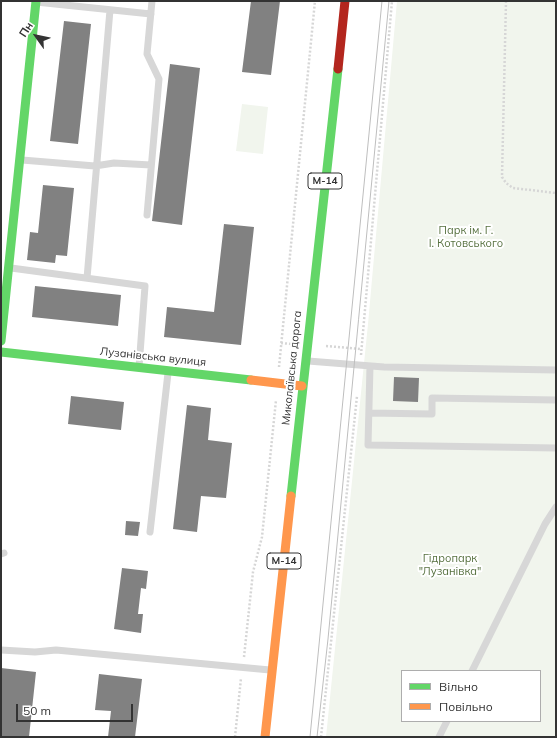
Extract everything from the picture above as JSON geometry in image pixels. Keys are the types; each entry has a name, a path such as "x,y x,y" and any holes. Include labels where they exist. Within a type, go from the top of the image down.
{"main road":[{"name":"Миколаївська дорога","path":"265,737 345,1"},
{"path":"1,341 4,287 8,268 36,2"},
{"name":"Лузанівська вулиця","path":"1,352 302,386"}],"lane":[{"path":"147,215 159,79 147,54 152,1"},
{"path":"36,2 151,14"},
{"path":"87,278 95,166 110,10"},
{"path":"20,160 95,166 114,163 151,165"},
{"path":"8,268 145,286 139,368"},
{"path":"305,361 370,366 556,370"},
{"path":"370,366 368,445 556,448"},
{"path":"150,532 168,371"},
{"path":"369,413 432,414 432,398 556,400"},
{"path":"472,670 545,524 556,507"},
{"path":"1,650 34,652 56,650 272,670"},
{"path":"439,737 446,722"}],"path":[{"path":"506,1 502,177 506,183 513,188 556,194"}],"green space":[{"path":"397,1 556,1 556,737 326,737 368,324"},
{"path":"242,104 268,107 263,154 236,151"}],"building":[{"path":"251,1 280,1 271,75 242,72"},
{"path":"64,21 91,24 78,144 50,141"},
{"path":"170,64 200,68 182,225 152,221"},
{"path":"43,185 74,188 67,256 56,255 55,263 27,260 30,232 38,233"},
{"path":"224,224 254,227 241,345 164,337 167,307 214,312"},
{"path":"35,286 121,295 118,326 32,317"},
{"path":"394,377 419,378 418,402 393,401"},
{"path":"71,396 124,402 121,430 68,424"},
{"path":"187,405 211,408 208,440 232,443 226,498 201,496 197,532 173,529"},
{"path":"126,521 140,522 138,536 125,535"},
{"path":"122,568 148,571 146,589 141,588 138,614 143,614 141,633 114,629"},
{"path":"1,668 36,672 29,737 1,737"},
{"path":"99,674 142,679 135,737 108,737 111,711 95,710"}],"tram line":[{"path":"310,737 382,1"},
{"path":"317,737 328,639 389,1"}],"traffic: fast":[{"path":"1,341 36,1"},
{"path":"291,496 338,69"},
{"path":"1,352 251,380"}],"traffic: slow":[{"path":"251,380 302,386"},
{"path":"265,737 291,496"}],"traffic: jam":[{"path":"338,69 345,1"}],"park label":[{"name":"Парк ім. Г. І. Котовського","path":"466,237"},
{"name":"Гідропарк \"Лузанівка\"","path":"450,565"}]}
